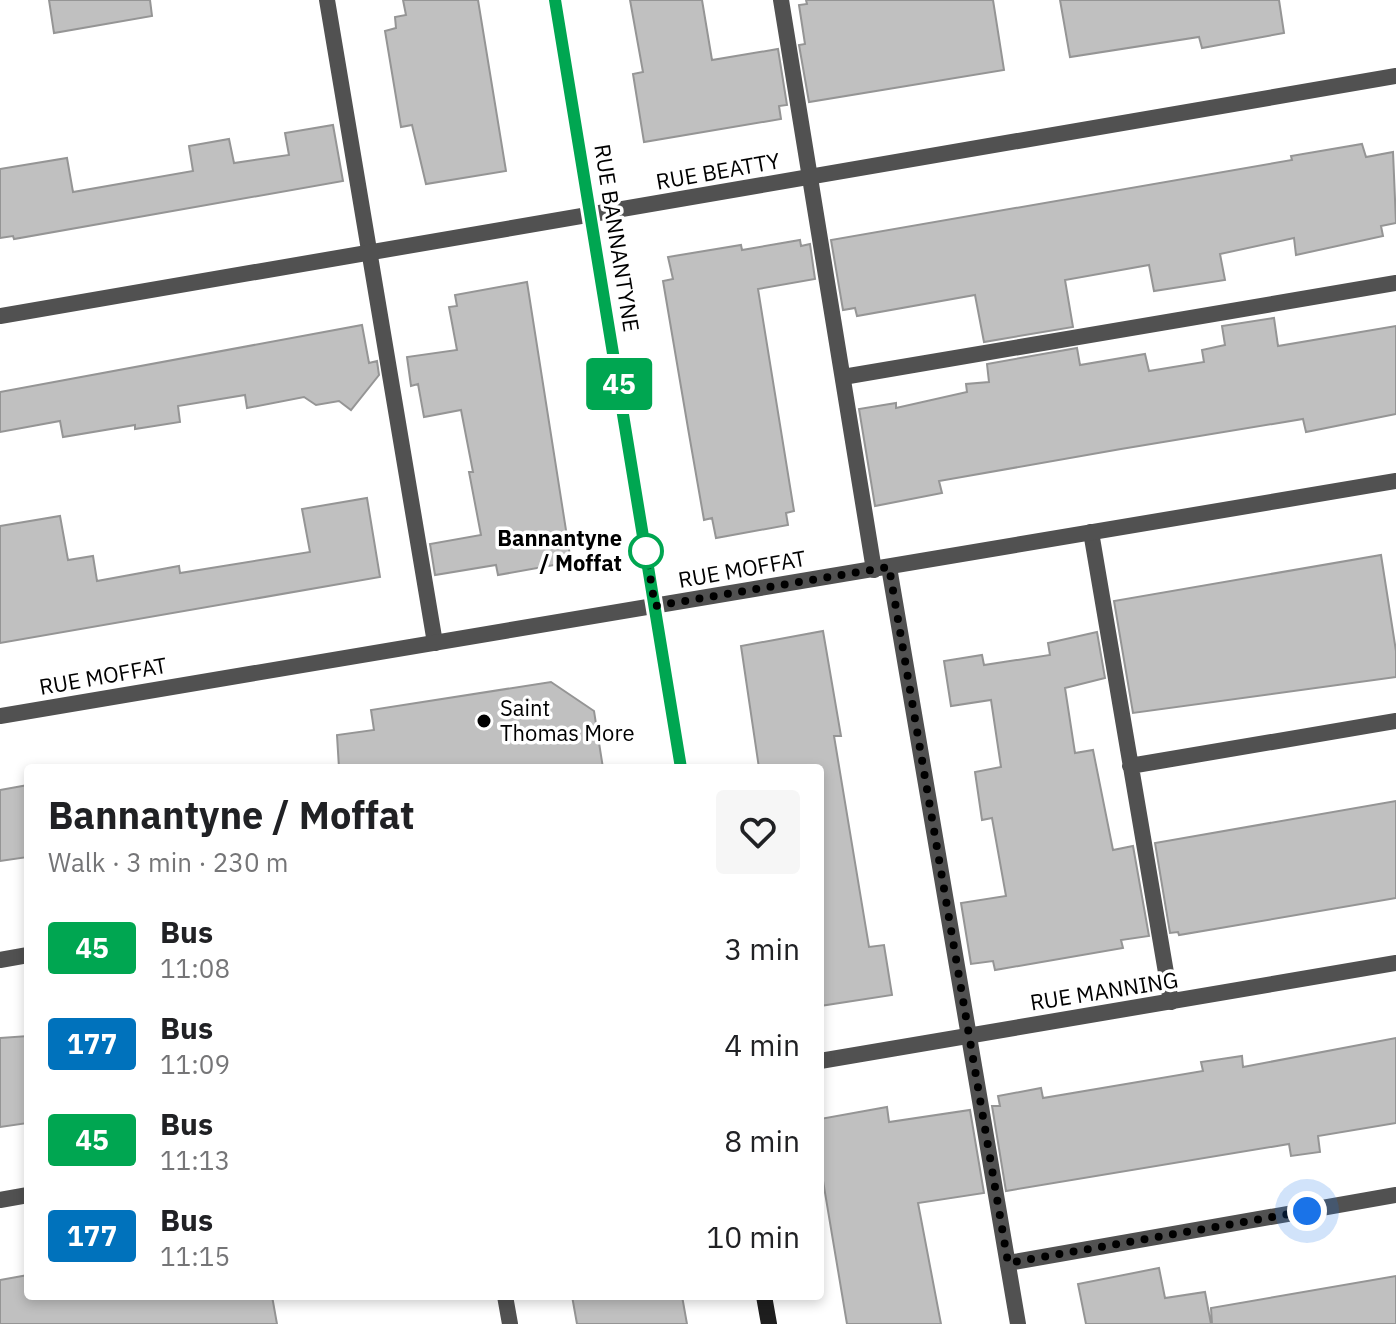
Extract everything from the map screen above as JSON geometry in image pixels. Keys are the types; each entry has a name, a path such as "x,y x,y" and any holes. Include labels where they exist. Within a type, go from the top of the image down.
{"street":[{"path":"327,0 435,643"},
{"name":"RUE BANNANTYNE","path":"555,0 680,764"},
{"path":"781,0 843,377 968,1035 1018,1324"},
{"name":"RUE BEATTY","path":"0,316 1396,76"},
{"path":"843,377 1396,283"},
{"name":"RUE MOFFAT","path":"0,716 1396,481"},
{"path":"1091,532 1171,1002"},
{"path":"1130,766 1396,721"},
{"path":"0,960 24,956"},
{"name":"RUE MANNING","path":"824,1060 1396,963"},
{"path":"1008,1263 1396,1195"},
{"path":"0,1200 24,1196"},
{"path":"506,1300 510,1324"},
{"path":"765,1300 769,1324"}],"building":[{"path":"49,0 150,0 152,16 54,33"},
{"path":"403,0 478,0 506,171 426,184 412,125 401,127 385,31 396,28 395,17 406,15"},
{"path":"630,0 702,0 712,60 778,49 787,105 779,106 781,119 644,142 633,74 643,72"},
{"path":"806,0 993,0 1004,70 809,102 799,45 805,44 799,5 807,4"},
{"path":"1060,0 1279,0 1284,33 1202,48 1199,37 1070,57"},
{"path":"333,125 343,181 14,239 13,236 0,238 0,169 67,158 73,192 193,171 189,146 229,139 234,163 289,155 285,133"},
{"path":"1362,144 1366,157 1393,152 1396,223 1381,226 1383,236 1296,255 1294,238 1220,254 1225,280 1154,291 1149,265 1065,280 1073,327 984,342 975,295 857,316 855,308 843,310 831,240 1292,160 1291,156"},
{"path":"800,240 801,246 810,244 815,279 758,289 794,511 786,513 788,525 716,538 712,518 704,520 689,434 663,281 673,279 668,257 741,245 742,250"},
{"path":"527,282 571,562 498,575 496,565 435,575 430,544 481,535 469,472 473,472 461,410 424,417 418,384 411,386 407,357 457,350 449,307 457,306 455,295"},
{"path":"1274,318 1278,346 1396,326 1396,414 1306,432 1303,419 939,481 942,493 875,506 859,409 896,403 896,408 967,392 966,384 989,382 987,364 1077,348 1080,365 1145,354 1149,371 1204,362 1202,350 1225,345 1222,326"},
{"path":"362,325 369,363 377,361 379,375 351,410 339,401 316,405 304,397 247,408 245,395 178,406 180,422 135,429 135,425 63,437 60,421 0,432 0,392"},
{"path":"367,498 380,577 0,643 0,526 60,516 68,560 93,556 97,581 179,566 180,573 310,552 302,509"},
{"path":"1381,555 1396,651 1396,677 1133,713 1114,601"},
{"path":"823,631 841,736 834,736 869,947 884,945 892,995 824,1005 824,764 758,764 741,646"},
{"path":"1097,632 1105,678 1065,688 1075,753 1093,750 1113,850 1133,846 1149,936 1121,940 1123,948 995,970 993,961 971,964 961,903 1006,896 992,818 982,820 975,772 1001,767 991,700 951,706 944,661 982,655 984,665 1050,655 1048,643"},
{"name":"Saint Thomas More","path":"551,682 594,711 602,764 339,764 337,735 374,730 371,710"},
{"path":"24,786 24,858 0,861 0,790"},
{"path":"1396,801 1396,898 1179,935 1178,932 1170,933 1155,843"},
{"path":"24,1036 24,1124 0,1127 0,1038"},
{"path":"1396,1038 1396,1123 1318,1136 1320,1152 1291,1156 1289,1144 1006,1191 992,1106 1000,1106 998,1096 1041,1088 1043,1098 1203,1071 1201,1062 1242,1056 1243,1067"},
{"path":"887,1107 889,1122 970,1110 984,1193 918,1203 941,1324 847,1324 824,1187 824,1118"},
{"path":"1159,1268 1165,1298 1205,1292 1211,1324 1086,1324 1078,1284"},
{"path":"24,1276 24,1300 273,1300 277,1324 0,1324 0,1280"},
{"path":"1396,1276 1396,1324 1212,1324 1211,1308"},
{"path":"573,1300 683,1300 687,1324 577,1324"}],"bus line":[{"name":"45","path":"555,0 680,764"}],"place":[{"name":"Bannantyne / Moffat","path":"646,551"},
{"name":"Saint Thomas More","path":"484,721"}],"route":[{"path":"646,551 655,606 889,567 1008,1263 1307,1211"}]}
